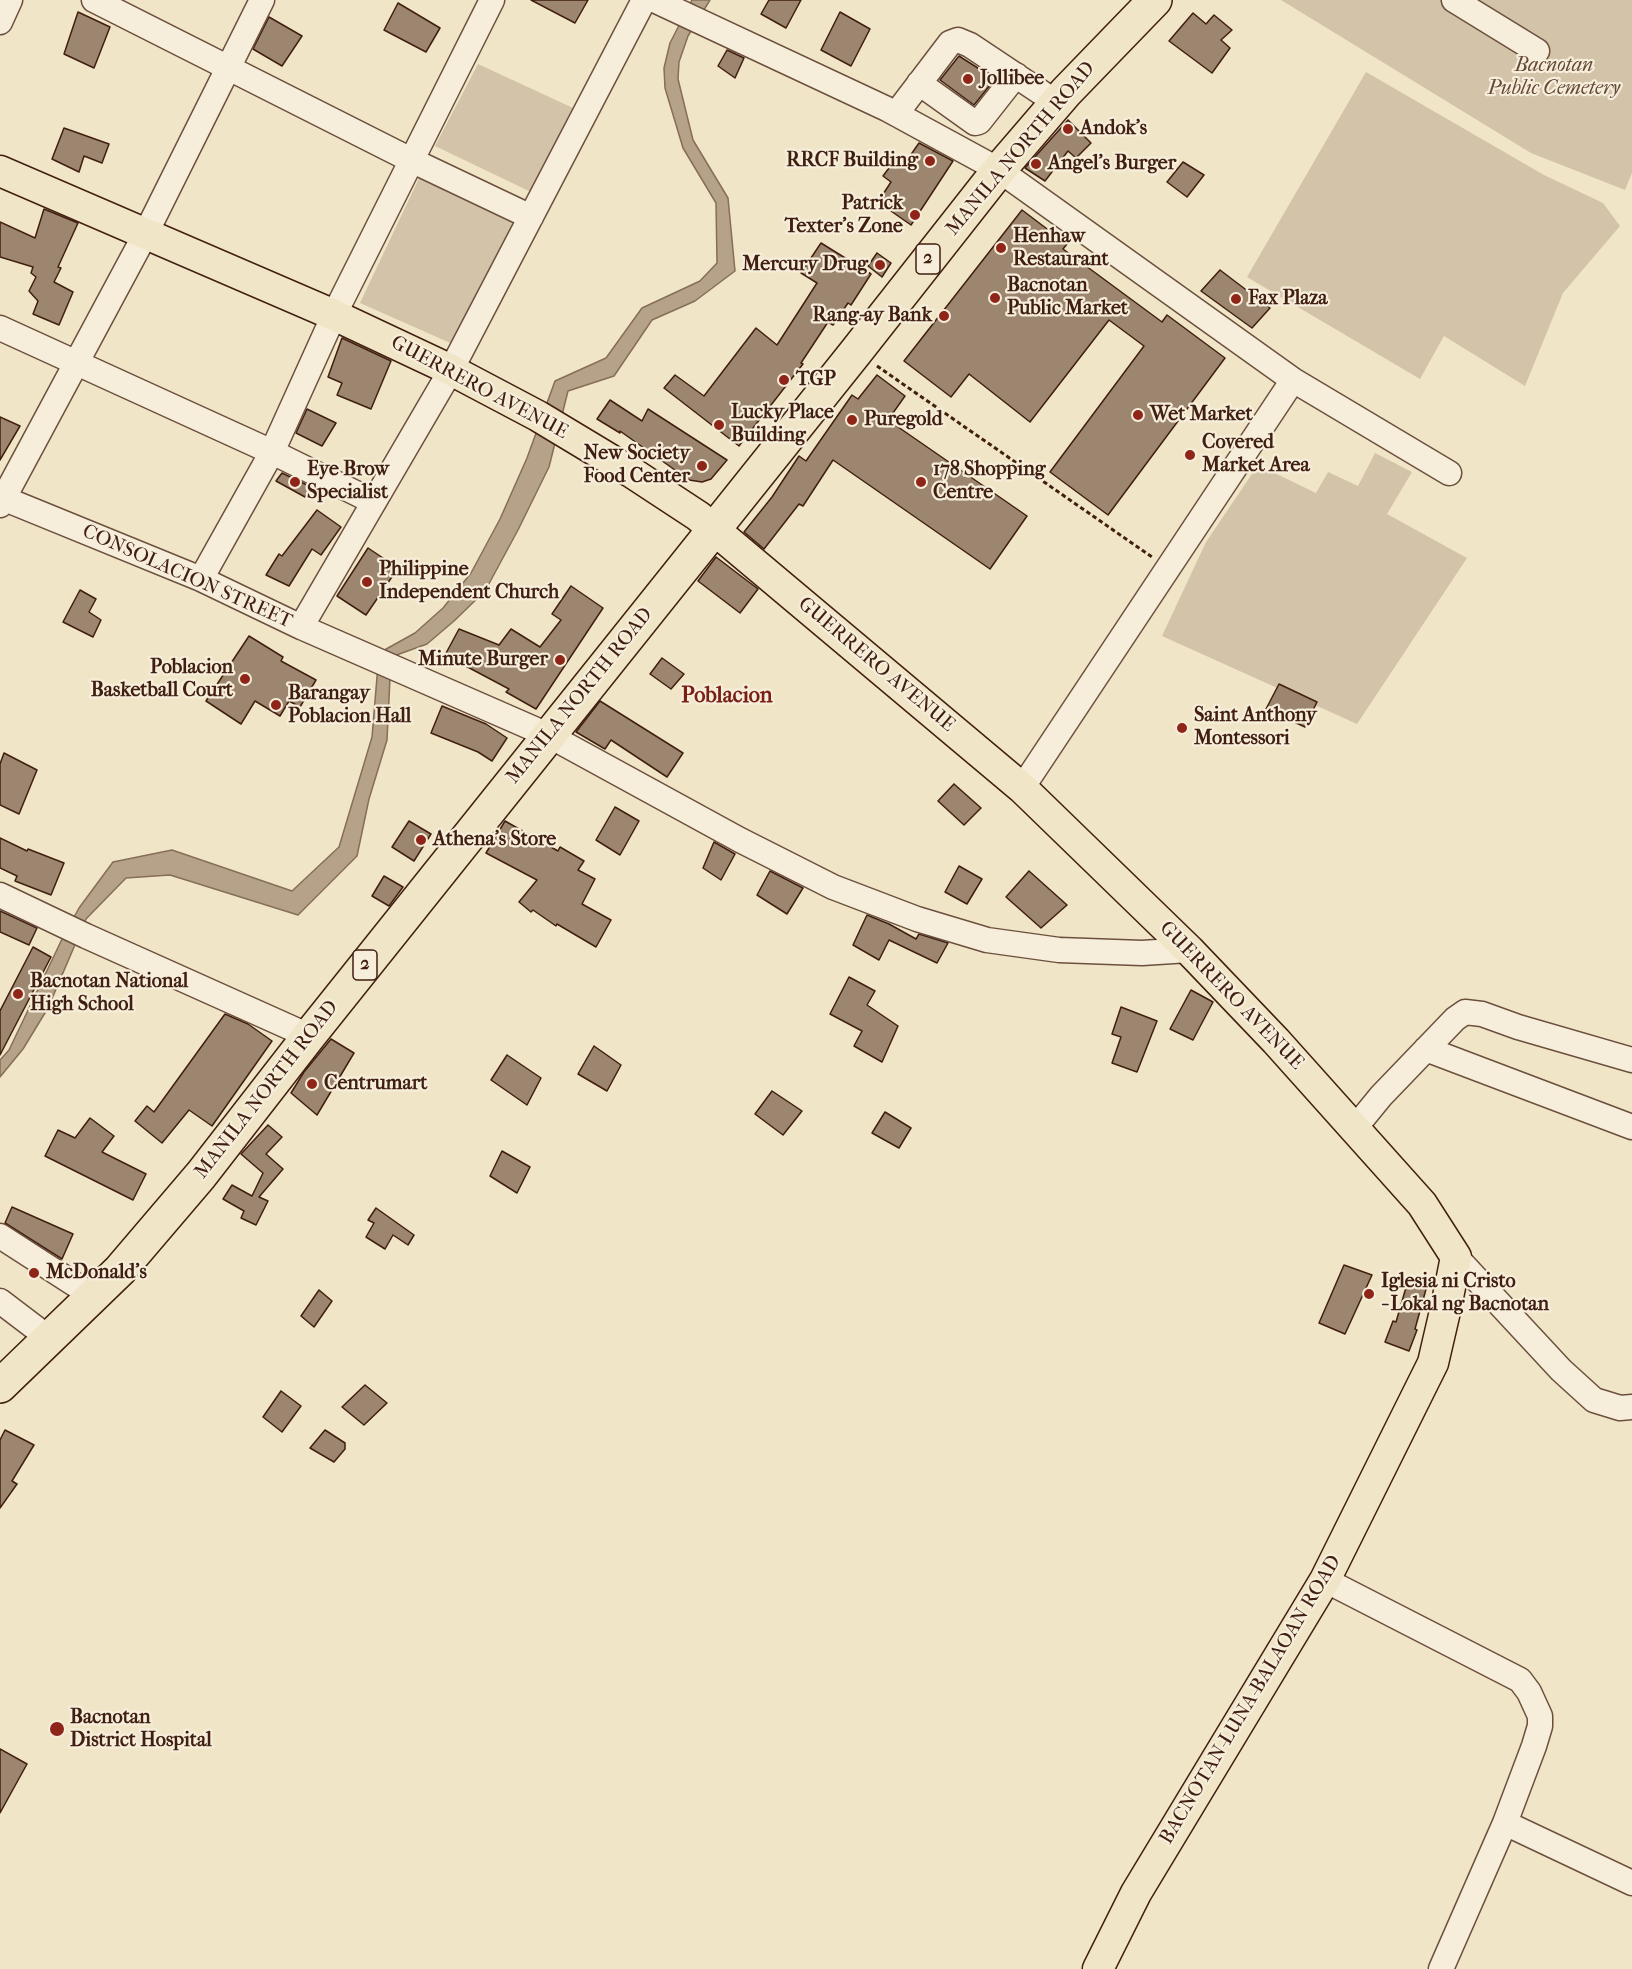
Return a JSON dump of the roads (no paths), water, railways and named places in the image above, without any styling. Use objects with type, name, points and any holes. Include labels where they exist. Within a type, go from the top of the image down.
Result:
[{"type":"highway","name":"MANILA NORTH ROAD","points":[[0,1386],[120,1270],[201,1175],[548,735],[714,530],[999,170],[1057,103],[1155,0]]},
{"type":"main road","name":"GUERRERO AVENUE","points":[[0,171],[334,315],[451,370],[550,423],[698,516],[1022,788],[1189,950],[1276,1041],[1422,1204],[1456,1257]]},
{"type":"main road","name":"BACNOTAN-LUNA-BALAOAN ROAD","points":[[1098,1969],[1136,1893],[1325,1580],[1433,1363],[1456,1257]]},
{"type":"street","points":[[0,22],[10,0]]},
{"type":"street","points":[[94,0],[411,160],[531,217]]},
{"type":"street","points":[[1,500],[146,233],[262,0]]},
{"type":"street","points":[[201,579],[272,452],[334,315],[492,0]]},
{"type":"street","points":[[301,627],[451,370],[644,0]]},
{"type":"street","points":[[654,0],[896,114],[999,170],[1293,380],[1449,473]]},
{"type":"street","points":[[1454,0],[1536,51]]},
{"type":"street","points":[[896,114],[950,43],[957,40],[970,45],[1057,103]]},
{"type":"street","points":[[919,83],[975,123],[979,122],[1016,75]]},
{"type":"street","points":[[0,328],[272,452],[374,502]]},
{"type":"street","points":[[1022,788],[1293,380]]},
{"type":"street","name":"CONSOLACION STREET","points":[[1,500],[201,579],[372,659],[548,735],[740,840],[833,887],[917,919],[987,940],[1059,950],[1142,953],[1189,950]]},
{"type":"street","points":[[0,895],[309,1036]]},
{"type":"street","points":[[1354,1129],[1381,1096],[1455,1019],[1465,1012],[1482,1014],[1518,1027],[1632,1060]]},
{"type":"street","points":[[1426,1049],[1632,1127]]},
{"type":"street","points":[[0,1236],[93,1296]]},
{"type":"street","points":[[1456,1257],[1560,1370],[1594,1400],[1620,1408],[1632,1407]]},
{"type":"street","points":[[0,1301],[50,1339]]},
{"type":"street","points":[[1325,1580],[1521,1680],[1540,1716],[1540,1726],[1534,1746],[1505,1822],[1441,1969]]},
{"type":"street","points":[[1505,1822],[1632,1882]]},
{"type":"place","name":"Jollibee","points":[[968,79]]},
{"type":"place","name":"Andok's","points":[[1068,129]]},
{"type":"place","name":"RRCF Building","points":[[930,161]]},
{"type":"place","name":"Angel's Burger","points":[[1036,164]]},
{"type":"place","name":"Patrick Texter's Zone","points":[[915,215]]},
{"type":"place","name":"Henhaw Restaurant","points":[[1001,248]]},
{"type":"place","name":"Mercury Drug","points":[[880,265]]},
{"type":"place","name":"Bacnotan Public Market","points":[[995,298]]},
{"type":"place","name":"Fax Plaza","points":[[1236,299]]},
{"type":"place","name":"Rang-ay Bank","points":[[944,316]]},
{"type":"place","name":"TGP","points":[[784,380]]},
{"type":"place","name":"Wet Market","points":[[1138,415]]},
{"type":"place","name":"Puregold","points":[[852,420]]},
{"type":"place","name":"Lucky Place Building","points":[[719,425]]},
{"type":"place","name":"Covered Market Area","points":[[1190,455]]},
{"type":"place","name":"New Society Food Center","points":[[702,466]]},
{"type":"place","name":"Eye Brow Specialist","points":[[295,482]]},
{"type":"place","name":"178 Shopping Centre","points":[[921,482]]},
{"type":"place","name":"Philippine Independent Church","points":[[367,582]]},
{"type":"place","name":"Minute Burger","points":[[560,660]]},
{"type":"place","name":"Poblacion Basketball Court","points":[[245,679]]},
{"type":"place","name":"Barangay Poblacion Hall","points":[[276,705]]},
{"type":"place","name":"Saint Anthony Montessori","points":[[1182,728]]},
{"type":"place","name":"Athena's Store","points":[[421,840]]},
{"type":"place","name":"Bacnotan National High School","points":[[18,994]]},
{"type":"place","name":"Centrumart","points":[[312,1084]]},
{"type":"place","name":"McDonald's","points":[[34,1273]]},
{"type":"place","name":"Iglesia ni Cristo - Lokal ng Bacnotan","points":[[1369,1294]]},
{"type":"place","name":"Bacnotan District Hospital","points":[[57,1729]]},
{"type":"district","name":"Poblacion","points":[[727,697]]},
{"type":"park label","name":"Bacnotan Public Cemetery","points":[[1554,78]]}]
